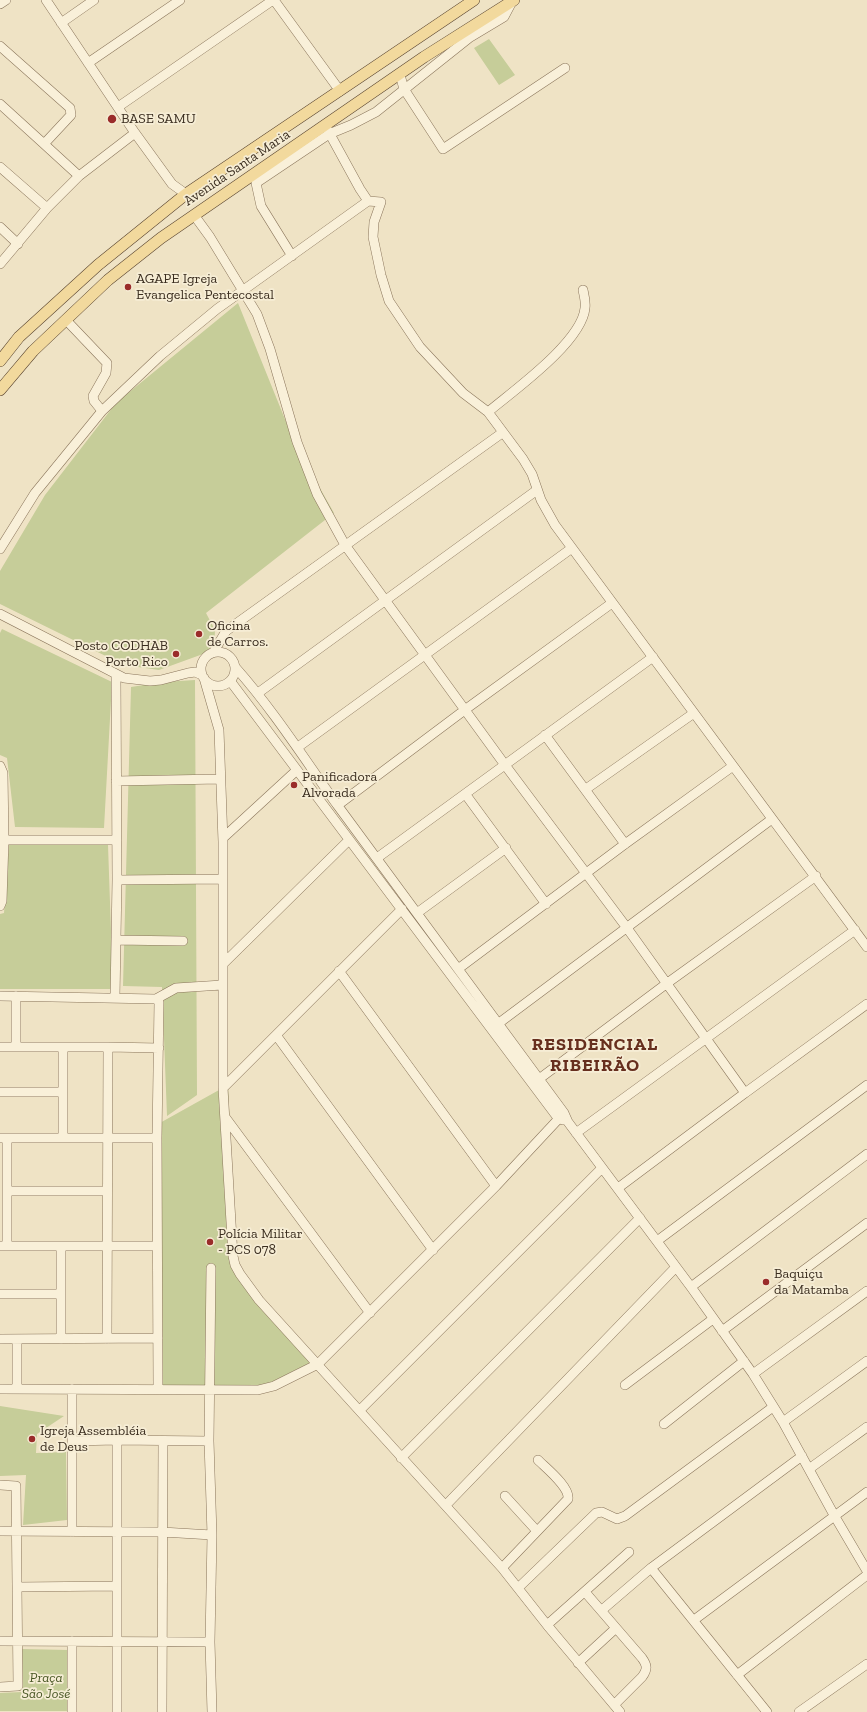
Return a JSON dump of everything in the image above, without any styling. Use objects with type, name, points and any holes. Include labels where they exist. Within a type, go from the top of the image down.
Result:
[{"type":"main road","name":"Avenida Santa Maria","points":[[0,361],[19,337],[98,265],[186,194],[474,0]]},
{"type":"main road","name":"Avenida Santa Maria","points":[[0,390],[33,351],[108,280],[194,216],[328,130],[400,75],[434,55],[513,0]]},
{"type":"main road","points":[[431,30],[434,55]]},
{"type":"main road","points":[[415,41],[423,49],[434,55]]},
{"type":"main road","points":[[98,265],[108,280]]},
{"type":"street","points":[[0,4],[6,0]]},
{"type":"street","points":[[46,0],[135,133],[172,184],[186,194]]},
{"type":"street","points":[[61,22],[94,0]]},
{"type":"street","points":[[88,62],[180,0]]},
{"type":"street","points":[[118,107],[274,0],[340,91]]},
{"type":"street","points":[[0,46],[71,111],[69,118],[44,144]]},
{"type":"street","points":[[292,256],[261,206],[256,182],[328,130],[371,115],[404,89],[434,55]]},
{"type":"street","points":[[400,75],[404,89],[443,149],[565,68]]},
{"type":"street","points":[[0,104],[79,176]]},
{"type":"street","points":[[328,130],[368,201]]},
{"type":"street","points":[[0,264],[47,208],[79,176],[135,133]]},
{"type":"street","points":[[0,167],[47,208]]},
{"type":"street","points":[[172,184],[175,203]]},
{"type":"street","points":[[0,549],[35,493],[102,411],[160,356],[243,290],[368,201],[381,202],[374,222],[374,237],[381,275],[389,301],[420,347],[463,393],[488,412],[502,433],[523,459],[532,474],[537,490],[548,514],[733,766],[816,876],[867,948]]},
{"type":"street","points":[[194,216],[243,290],[263,328],[297,442],[317,494],[345,545],[387,600],[505,765],[627,928],[745,1094]]},
{"type":"street","points":[[0,227],[18,244]]},
{"type":"street","points":[[488,412],[545,365],[571,337],[585,309],[583,290]]},
{"type":"street","points":[[66,320],[106,363],[106,373],[93,396],[94,401],[102,411]]},
{"type":"street","points":[[171,677],[203,662],[213,653],[226,631],[502,433]]},
{"type":"street","points":[[258,693],[537,490]]},
{"type":"street","points":[[298,747],[572,548]]},
{"type":"street","points":[[338,805],[612,602]]},
{"type":"street","points":[[1,617],[116,676],[134,680],[161,680],[195,672],[217,687]]},
{"type":"street","points":[[226,631],[226,645],[236,668],[258,693],[338,805],[499,1023],[539,1079],[561,1116]]},
{"type":"street","points":[[213,653],[226,654],[231,657]]},
{"type":"street","points":[[377,858],[466,795],[545,735],[653,657]]},
{"type":"street","points":[[203,662],[201,668],[203,677],[219,730],[223,838],[222,985],[224,1088],[235,1265],[259,1300],[502,1568],[617,1709],[642,1677],[647,1668],[642,1658],[585,1592]]},
{"type":"street","points":[[231,682],[236,668]]},
{"type":"street","points":[[115,998],[117,880],[116,676]]},
{"type":"street","points":[[212,705],[214,693],[217,687],[231,682]]},
{"type":"street","points":[[231,682],[349,840],[561,1116],[576,1132],[691,1287],[753,1374],[783,1422],[834,1515],[867,1571]]},
{"type":"street","points":[[586,789],[694,713]]},
{"type":"street","points":[[545,735],[625,844]]},
{"type":"street","points":[[0,766],[3,773],[4,840],[2,901],[0,906]]},
{"type":"street","points":[[458,969],[587,874],[625,844],[733,766]]},
{"type":"street","points":[[223,838],[297,770]]},
{"type":"street","points":[[116,781],[220,779]]},
{"type":"street","points":[[466,795],[546,904]]},
{"type":"street","points":[[499,1023],[772,818]]},
{"type":"street","points":[[4,840],[117,840]]},
{"type":"street","points":[[223,964],[349,840]]},
{"type":"street","points":[[418,913],[506,848]]},
{"type":"street","points":[[539,1079],[666,984],[816,876]]},
{"type":"street","points":[[117,880],[223,879]]},
{"type":"street","points":[[224,1088],[402,909]]},
{"type":"street","points":[[576,1132],[855,930]]},
{"type":"street","points":[[116,940],[183,941]]},
{"type":"street","points":[[339,971],[496,1186]]},
{"type":"street","points":[[0,996],[156,999],[176,988],[222,985]]},
{"type":"street","points":[[16,996],[16,1047]]},
{"type":"street","points":[[156,999],[159,1002],[157,1138],[158,1389]]},
{"type":"street","points":[[618,1188],[867,1004]]},
{"type":"street","points":[[276,1035],[433,1250]]},
{"type":"street","points":[[0,1047],[159,1048]]},
{"type":"street","points":[[62,1047],[63,1138]]},
{"type":"street","points":[[107,1338],[108,1047]]},
{"type":"street","points":[[657,1241],[867,1085]]},
{"type":"street","points":[[0,1092],[63,1092]]},
{"type":"street","points":[[0,1389],[258,1390],[269,1388],[294,1377],[318,1364],[496,1186],[561,1116]]},
{"type":"street","points":[[225,1117],[370,1313]]},
{"type":"street","points":[[157,1138],[3,1138],[7,1191],[3,1246],[157,1246]]},
{"type":"street","points":[[691,1287],[867,1154]]},
{"type":"street","points":[[360,1410],[602,1168]]},
{"type":"street","points":[[7,1191],[107,1191]]},
{"type":"street","points":[[401,1458],[640,1218]]},
{"type":"street","points":[[722,1331],[867,1223]]},
{"type":"street","points":[[61,1246],[62,1339]]},
{"type":"street","points":[[211,1268],[209,1441],[212,1535],[210,1642],[212,1712]]},
{"type":"street","points":[[446,1505],[676,1268]]},
{"type":"street","points":[[753,1374],[867,1291]]},
{"type":"street","points":[[0,1294],[61,1294]]},
{"type":"street","points":[[625,1385],[713,1319]]},
{"type":"street","points":[[0,1339],[158,1338]]},
{"type":"street","points":[[17,1339],[17,1389]]},
{"type":"street","points":[[783,1422],[867,1361]]},
{"type":"street","points":[[664,1424],[744,1362]]},
{"type":"street","points":[[72,1389],[72,1532]]},
{"type":"street","points":[[518,1588],[596,1513],[602,1512],[616,1519],[625,1516],[773,1407]]},
{"type":"street","points":[[809,1469],[867,1427]]},
{"type":"street","points":[[117,1440],[117,1712]]},
{"type":"street","points":[[162,1712],[163,1440]]},
{"type":"street","points":[[72,1441],[209,1441]]},
{"type":"street","points":[[602,1610],[651,1568],[802,1456]]},
{"type":"street","points":[[502,1568],[568,1496],[563,1486],[538,1460]]},
{"type":"street","points":[[0,1485],[16,1486],[18,1686],[0,1687]]},
{"type":"street","points":[[694,1620],[867,1492]]},
{"type":"street","points":[[505,1496],[536,1530]]},
{"type":"street","points":[[0,1531],[162,1532],[212,1535]]},
{"type":"street","points":[[547,1625],[629,1552]]},
{"type":"street","points":[[651,1568],[767,1712]]},
{"type":"street","points":[[737,1675],[867,1575]]},
{"type":"street","points":[[17,1587],[117,1586]]},
{"type":"street","points":[[578,1663],[616,1628]]},
{"type":"street","points":[[0,1641],[210,1642]]},
{"type":"street","points":[[72,1641],[72,1712]]},
{"type":"street","points":[[799,1712],[867,1664]]},
{"type":"green space","points":[[489,39],[515,75],[499,85],[474,48]]},
{"type":"green space","points":[[238,303],[295,444],[334,513],[206,613],[215,630],[214,650],[159,670],[124,665],[0,604],[0,571],[45,495],[116,403]]},
{"type":"green space","points":[[2,629],[112,682],[104,828],[15,827],[7,758],[0,755],[0,633]]},
{"type":"green space","points":[[195,680],[197,1095],[167,1116],[162,987],[123,986],[131,687],[163,682]]},
{"type":"green space","points":[[9,844],[108,845],[113,989],[0,989],[0,914],[4,913]]},
{"type":"green space","points":[[228,1085],[236,1265],[318,1364],[256,1389],[158,1389],[158,1124]]},
{"type":"green space","points":[[0,1406],[64,1416],[37,1434],[36,1453],[66,1452],[67,1520],[23,1525],[26,1475],[0,1476]]},
{"type":"green space","name":"Praça São José","points":[[21,1649],[69,1650],[70,1711],[0,1711],[0,1693],[22,1692]]},
{"type":"place","name":"BASE SAMU","points":[[112,119]]},
{"type":"place","name":"AGAPE Igreja Evangelica Pentecostal","points":[[128,287]]},
{"type":"place","name":"Oficina de Carros.","points":[[199,634]]},
{"type":"place","name":"Posto CODHAB Porto Rico","points":[[176,654]]},
{"type":"place","name":"Panificadora Alvorada","points":[[294,785]]},
{"type":"place","name":"Polícia Militar - PCS 078","points":[[210,1242]]},
{"type":"place","name":"Baquiçu da Matamba","points":[[766,1282]]},
{"type":"place","name":"Igreja Assembléia de Deus","points":[[32,1439]]},
{"type":"district","name":"RESIDENCIAL RIBEIRÃO","points":[[595,1055]]}]
